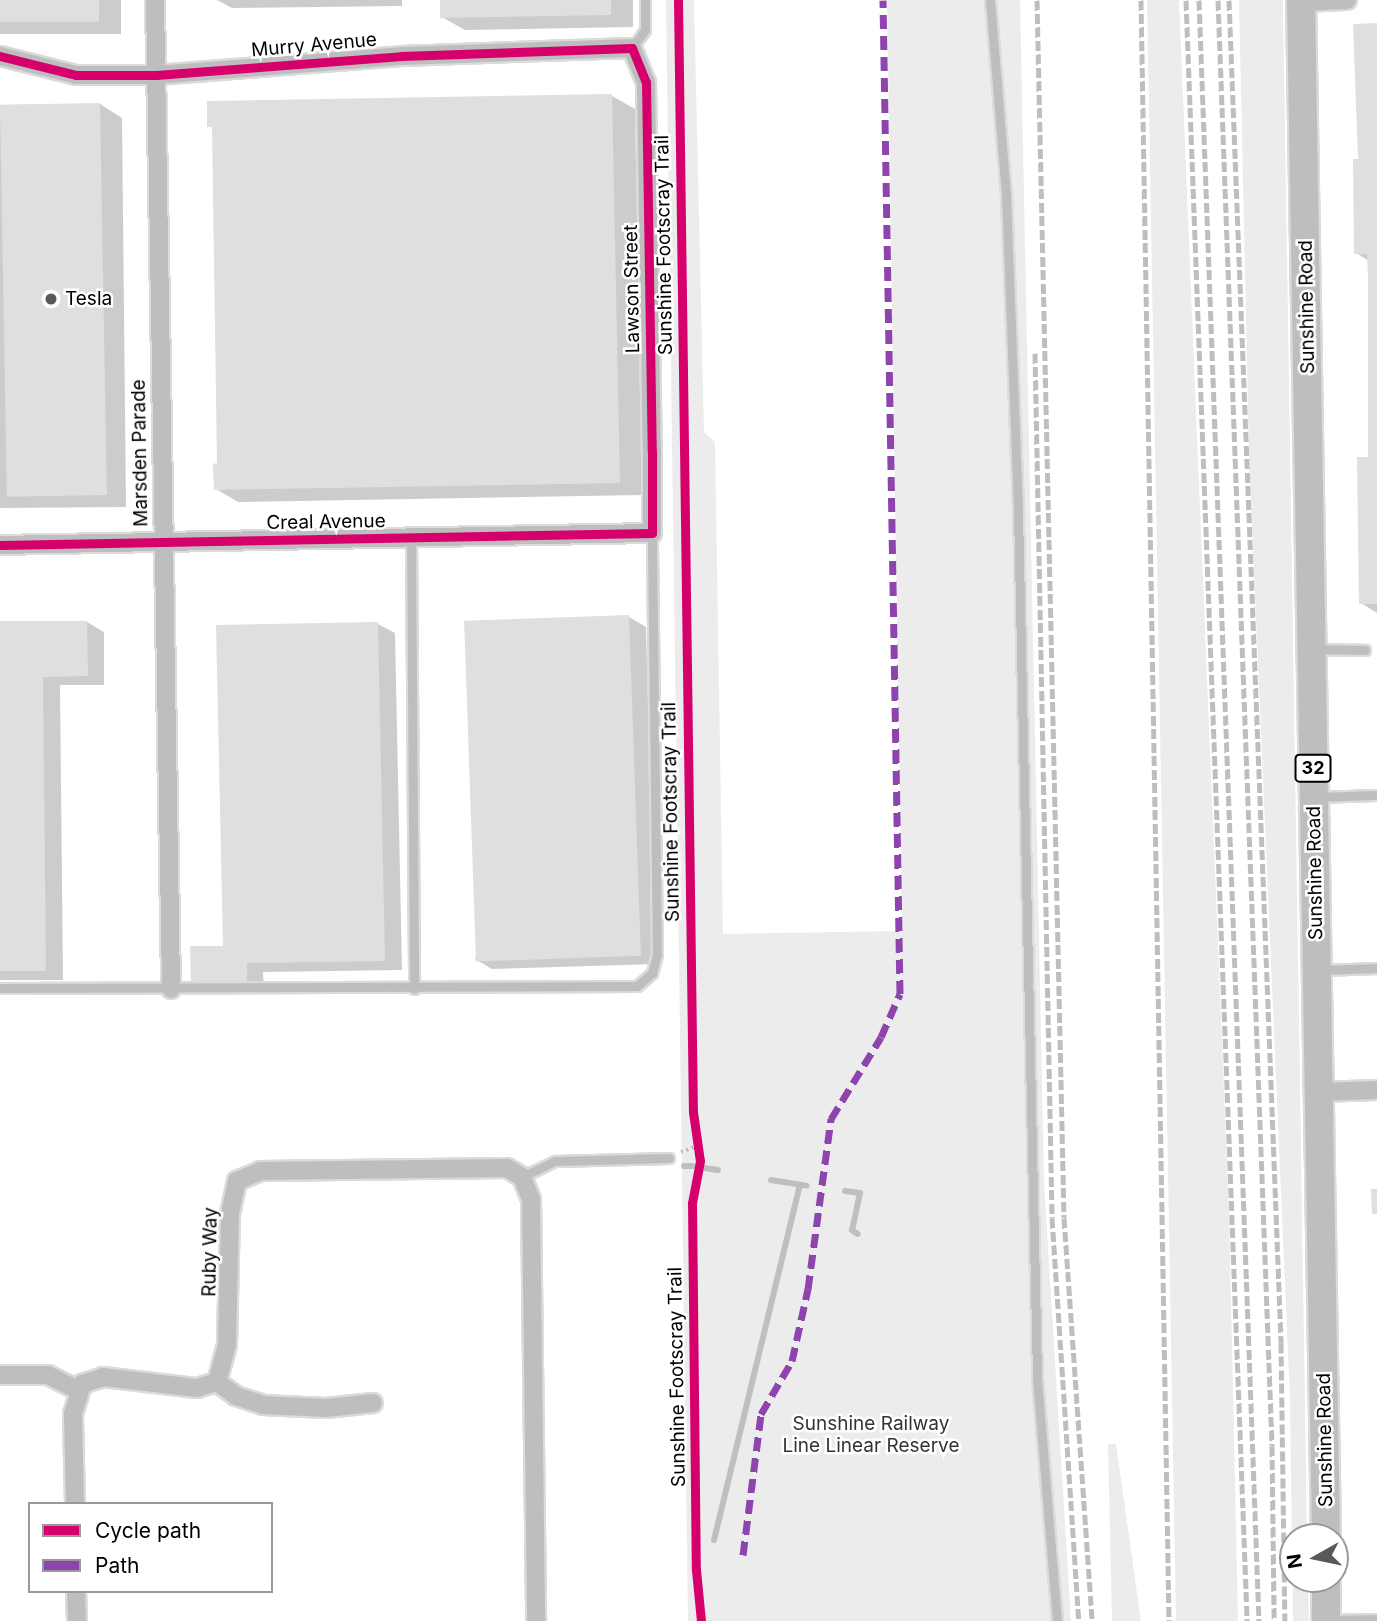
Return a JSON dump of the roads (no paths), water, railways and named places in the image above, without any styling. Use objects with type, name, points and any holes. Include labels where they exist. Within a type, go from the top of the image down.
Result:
[{"type":"main road","name":"Sunshine Road","points":[[1301,1],[1326,1523]]},
{"type":"main road","points":[[1326,1593],[1326,1621]]},
{"type":"street","name":"Marsden Parade","points":[[155,0],[171,989]]},
{"type":"street","points":[[1301,1],[1347,0]]},
{"type":"street","name":"Murry Avenue","points":[[0,56],[76,75],[156,75],[401,56],[604,52],[632,48]]},
{"type":"street","name":"Lawson Street","points":[[632,48],[646,82],[652,533]]},
{"type":"street","name":"Creal Avenue","points":[[0,545],[652,533]]},
{"type":"street","points":[[1320,1092],[1377,1090]]},
{"type":"street","name":"Ruby Way","points":[[217,1382],[227,1345],[233,1190],[248,1174],[498,1167],[522,1177]]},
{"type":"street","points":[[522,1177],[530,1191],[531,1210],[536,1621]]},
{"type":"street","points":[[0,1375],[48,1375],[77,1391]]},
{"type":"street","points":[[75,1502],[73,1414],[77,1391],[89,1380],[103,1377],[197,1388],[217,1382],[236,1396],[263,1405],[326,1408],[373,1403]]},
{"type":"street","points":[[76,1593],[77,1621]]},
{"type":"lane","points":[[632,48],[645,30],[645,0]]},
{"type":"lane","points":[[990,0],[1006,196],[1018,512],[1037,1378],[1057,1621]]},
{"type":"lane","points":[[0,988],[618,989],[637,986],[652,973],[657,954],[652,533]]},
{"type":"lane","points":[[411,538],[414,989]]},
{"type":"lane","points":[[1312,649],[1365,650]]},
{"type":"lane","points":[[1314,797],[1377,795]]},
{"type":"lane","points":[[1317,970],[1373,969]]},
{"type":"lane","points":[[522,1177],[555,1161],[669,1158]]},
{"type":"lane","points":[[1326,1621],[1377,1619]]},
{"type":"waterway","points":[[684,1166],[693,1166]]},
{"type":"waterway","points":[[705,1168],[718,1170]]},
{"type":"waterway","points":[[771,1180],[807,1186]]},
{"type":"waterway","points":[[714,1540],[800,1185]]},
{"type":"waterway","points":[[845,1191],[860,1193],[852,1230],[858,1234]]},
{"type":"railway","points":[[1037,0],[1064,1218],[1092,1621]]},
{"type":"railway","points":[[1141,0],[1169,1621]]},
{"type":"railway","points":[[1186,0],[1247,1621]]},
{"type":"railway","points":[[1199,0],[1259,1621]]},
{"type":"railway","points":[[1218,0],[1272,1446],[1274,1621]]},
{"type":"railway","points":[[1229,0],[1281,1343],[1285,1621]]},
{"type":"railway","points":[[1035,353],[1052,1218],[1079,1621]]},
{"type":"place","name":"Tesla","points":[[51,299]]},
{"type":"park label","name":"Sunshine Railway Line Linear Reserve","points":[[871,1435]]}]
